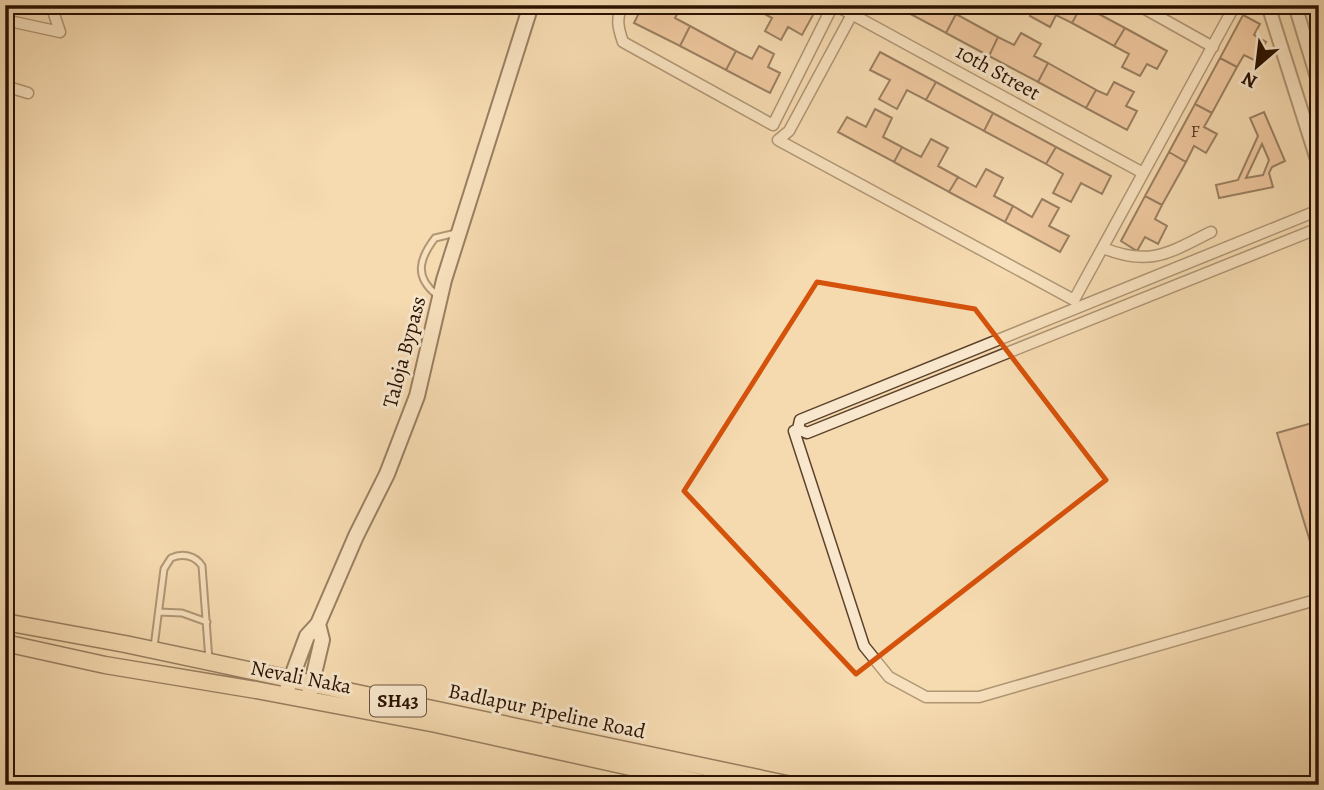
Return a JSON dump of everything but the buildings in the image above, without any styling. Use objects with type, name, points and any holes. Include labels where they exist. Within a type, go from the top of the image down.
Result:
[{"type":"main road","name":"Taloja Bypass","points":[[287,687],[307,636],[318,624],[356,536],[387,474],[417,396],[440,297],[531,5]]},
{"type":"main road","points":[[10,644],[11,624]]},
{"type":"main road","name":"SH43","points":[[11,624],[209,662],[287,687]]},
{"type":"main road","points":[[310,692],[322,640],[318,624]]},
{"type":"main road","name":"Nevali Naka","points":[[10,644],[105,665],[287,687],[436,724],[686,776],[712,785]]},
{"type":"main road","name":"SH43","points":[[686,776],[790,785]]},
{"type":"street","points":[[5,20],[60,32],[51,5]]},
{"type":"street","points":[[622,5],[618,13],[617,28],[623,42],[773,125],[778,140],[1074,300],[1235,5]]},
{"type":"street","points":[[773,125],[834,5]]},
{"type":"street","name":"10th Street","points":[[834,5],[855,10],[1143,173]]},
{"type":"street","points":[[1138,5],[1213,47]]},
{"type":"street","points":[[1268,5],[1319,166]]},
{"type":"street","points":[[1295,5],[1319,84]]},
{"type":"street","points":[[778,140],[789,131],[855,10]]},
{"type":"street","points":[[5,86],[28,93]]},
{"type":"street","points":[[1319,210],[800,420],[798,429],[794,431],[864,646],[889,677],[926,697],[979,696],[1319,599]]},
{"type":"street","points":[[798,429],[807,433],[1319,228]]},
{"type":"street","points":[[1103,247],[1126,257],[1165,255],[1211,232]]},
{"type":"lane","points":[[440,297],[428,287],[421,274],[422,259],[435,238],[459,233]]},
{"type":"lane","points":[[154,650],[164,569],[176,556],[187,556],[198,560],[202,566],[209,662]]},
{"type":"lane","points":[[159,612],[182,613],[207,622]]},
{"type":"highlighted area","points":[[817,282],[975,309],[1106,480],[856,674],[684,491]]}]
